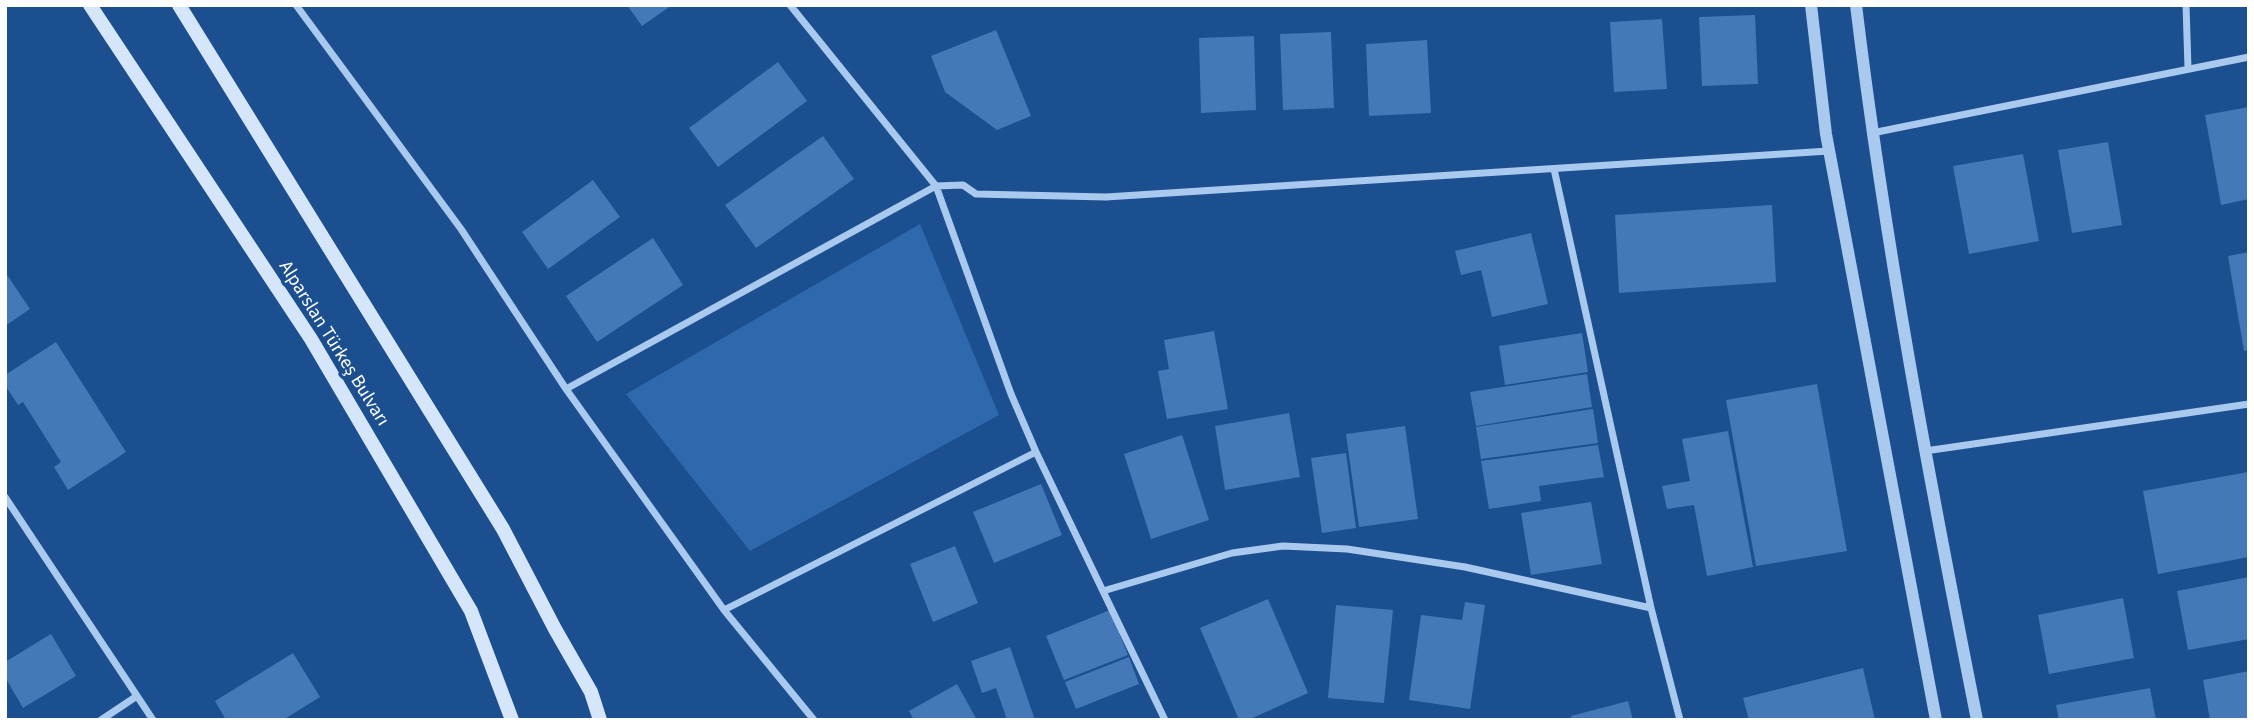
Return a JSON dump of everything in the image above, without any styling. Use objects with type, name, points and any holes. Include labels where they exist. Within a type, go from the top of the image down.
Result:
[{"type":"main road","name":"Alparslan Türkeş Bulvarı","points":[[90,5],[311,339],[471,611],[512,720]]},
{"type":"main road","points":[[179,5],[503,529],[591,692],[600,720]]},
{"type":"street","points":[[296,5],[461,229],[566,389],[724,610],[814,720]]},
{"type":"street","points":[[790,5],[936,186],[1011,394],[1036,452],[1165,720]]},
{"type":"street","points":[[1811,5],[1829,151],[1936,720]]},
{"type":"street","points":[[1856,5],[1871,133],[1924,451],[1977,720]]},
{"type":"street","points":[[2186,5],[2188,68]]},
{"type":"street","points":[[1871,133],[2249,57]]},
{"type":"street","points":[[566,389],[936,186],[963,186],[976,194],[1106,197],[1829,151]]},
{"type":"street","points":[[1554,169],[1651,608],[1680,720]]},
{"type":"street","points":[[1924,451],[2249,404]]},
{"type":"street","points":[[724,610],[1036,452]]},
{"type":"street","points":[[5,497],[153,720]]},
{"type":"street","points":[[1103,591],[1232,553],[1283,546],[1347,549],[1465,567],[1651,608]]},
{"type":"street","points":[[101,720],[137,696]]},
{"type":"shaded area","points":[[920,224],[999,415],[750,551],[626,394]]},
{"type":"building","points":[[627,5],[672,5],[642,26]]},
{"type":"building","points":[[1755,15],[1758,84],[1702,86],[1699,17]]},
{"type":"building","points":[[1662,19],[1667,89],[1614,92],[1610,22]]},
{"type":"building","points":[[996,30],[1031,116],[997,130],[945,92],[931,56]]},
{"type":"building","points":[[1331,32],[1334,108],[1283,110],[1280,34]]},
{"type":"building","points":[[1254,36],[1256,110],[1201,113],[1199,38]]},
{"type":"building","points":[[1427,40],[1431,113],[1369,116],[1366,44]]},
{"type":"building","points":[[778,62],[807,101],[718,167],[689,128]]},
{"type":"building","points":[[2249,107],[2249,199],[2221,205],[2205,115]]},
{"type":"building","points":[[823,136],[854,179],[756,248],[725,205]]},
{"type":"building","points":[[2108,142],[2122,225],[2072,233],[2058,150]]},
{"type":"building","points":[[2023,154],[2039,241],[1969,254],[1953,166]]},
{"type":"building","points":[[593,180],[620,217],[548,269],[522,232]]},
{"type":"building","points":[[1772,205],[1776,282],[1619,293],[1615,215]]},
{"type":"building","points":[[1531,233],[1548,304],[1492,317],[1481,270],[1461,275],[1455,251]]},
{"type":"building","points":[[653,238],[683,285],[597,342],[566,296]]},
{"type":"building","points":[[2249,252],[2249,350],[2244,351],[2228,256]]},
{"type":"building","points":[[5,272],[30,309],[5,326]]},
{"type":"building","points":[[1214,331],[1228,409],[1167,419],[1158,371],[1169,369],[1164,340]]},
{"type":"building","points":[[1582,333],[1588,372],[1505,385],[1499,346]]},
{"type":"building","points":[[56,342],[126,452],[68,490],[54,467],[61,462],[23,402],[18,405],[5,385],[5,375]]},
{"type":"building","points":[[1587,374],[1592,407],[1476,426],[1470,392]]},
{"type":"building","points":[[1817,384],[1847,551],[1756,566],[1726,400]]},
{"type":"building","points":[[1593,409],[1598,443],[1481,459],[1476,427]]},
{"type":"building","points":[[1289,413],[1300,477],[1225,490],[1215,426]]},
{"type":"building","points":[[1405,426],[1418,519],[1359,527],[1346,434]]},
{"type":"building","points":[[1728,431],[1753,567],[1707,576],[1694,505],[1667,509],[1662,486],[1690,481],[1682,439]]},
{"type":"building","points":[[1182,435],[1209,520],[1151,539],[1124,454]]},
{"type":"building","points":[[1598,445],[1604,477],[1539,486],[1541,501],[1489,509],[1481,461]]},
{"type":"building","points":[[1346,453],[1356,528],[1322,533],[1311,458]]},
{"type":"building","points":[[2248,472],[2249,557],[2158,574],[2143,491]]},
{"type":"building","points":[[1041,484],[1062,535],[994,563],[973,512]]},
{"type":"building","points":[[1591,502],[1602,564],[1531,575],[1521,513]]},
{"type":"building","points":[[955,546],[978,603],[933,622],[910,564]]},
{"type":"building","points":[[2249,577],[2249,639],[2188,650],[2177,591]]},
{"type":"building","points":[[2123,598],[2134,658],[2049,674],[2038,615]]},
{"type":"building","points":[[1268,599],[1308,693],[1248,720],[1239,720],[1200,628]]},
{"type":"building","points":[[1465,602],[1485,605],[1470,709],[1409,700],[1421,615],[1462,620]]},
{"type":"building","points":[[1336,605],[1393,610],[1384,703],[1328,698]]},
{"type":"building","points":[[1110,610],[1128,655],[1064,680],[1046,636]]},
{"type":"building","points":[[51,634],[76,676],[23,708],[5,677],[5,662]]},
{"type":"building","points":[[1010,647],[1035,720],[1007,720],[996,688],[982,693],[971,661]]},
{"type":"building","points":[[293,653],[320,697],[283,720],[226,720],[215,701]]},
{"type":"building","points":[[1129,657],[1139,684],[1076,709],[1065,682]]},
{"type":"building","points":[[1863,668],[1875,720],[1749,720],[1743,698]]},
{"type":"building","points":[[2249,671],[2249,720],[2210,720],[2203,680]]},
{"type":"building","points":[[957,684],[977,720],[914,720],[909,711]]},
{"type":"building","points":[[2150,688],[2156,720],[2059,720],[2056,705]]},
{"type":"building","points":[[1628,701],[1633,720],[1572,720],[1571,716]]}]
